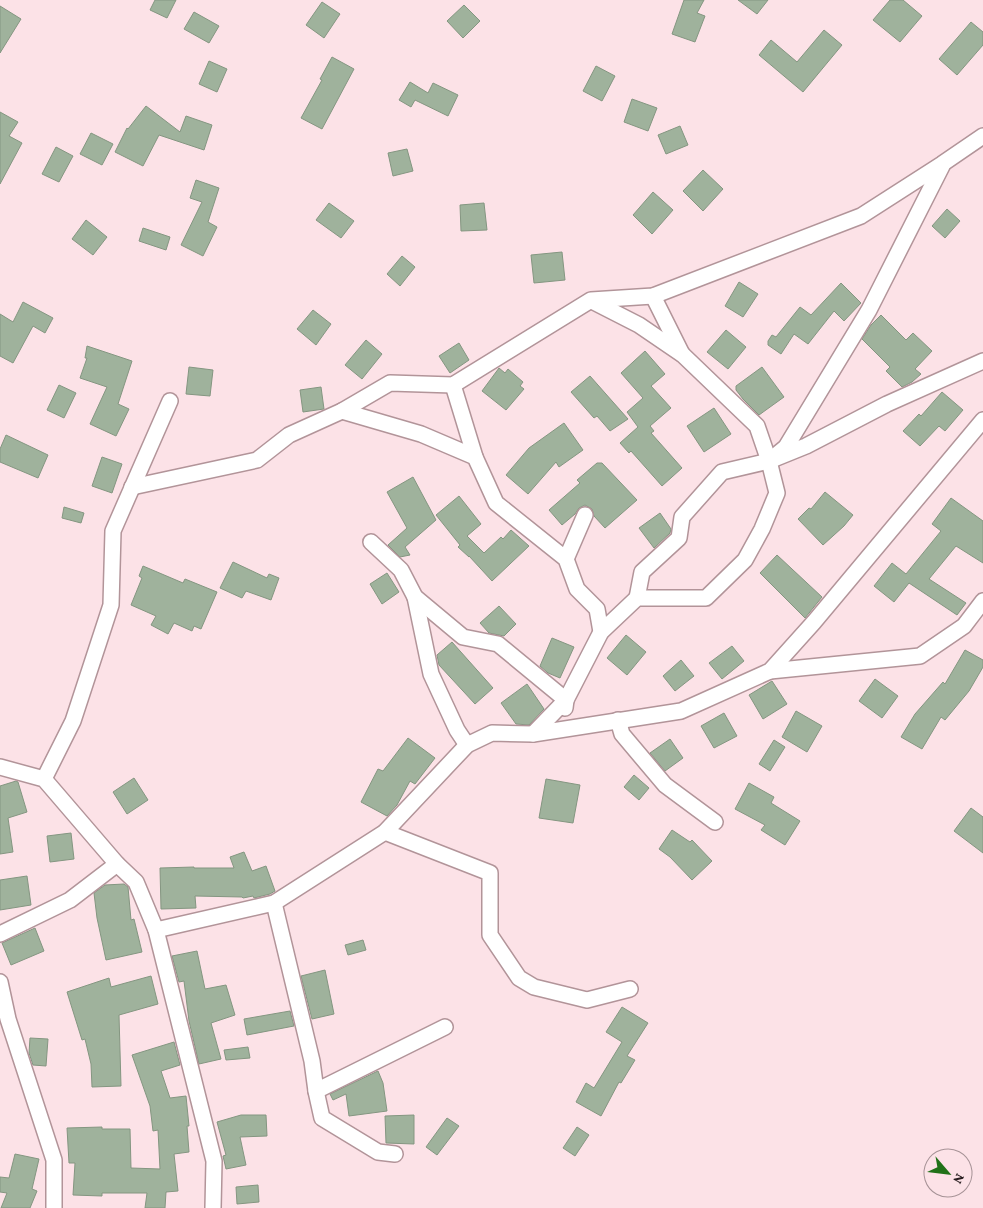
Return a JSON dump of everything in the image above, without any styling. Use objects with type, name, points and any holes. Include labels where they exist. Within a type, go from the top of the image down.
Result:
[{"type":"street","points":[[132,487],[257,460],[289,434],[342,411],[390,383],[453,385],[591,300],[653,296],[861,216],[983,136]]},
{"type":"street","points":[[769,461],[786,447],[869,310],[942,164]]},
{"type":"street","points":[[653,296],[683,355]]},
{"type":"street","points":[[591,300],[639,325],[683,355],[757,426],[777,493],[762,528],[745,560],[706,598],[637,598]]},
{"type":"street","points":[[560,730],[566,700],[601,632],[637,598],[642,572],[679,538],[682,517],[722,472],[769,461],[806,446],[887,404],[983,361]]},
{"type":"street","points":[[453,385],[475,457],[496,503],[566,560],[577,589],[597,609],[601,632]]},
{"type":"street","points":[[44,779],[73,721],[111,605],[113,531],[170,401]]},
{"type":"street","points":[[342,411],[421,434],[475,457]]},
{"type":"street","points":[[770,671],[814,622],[983,420]]},
{"type":"street","points":[[566,560],[585,515]]},
{"type":"street","points":[[372,542],[401,570],[415,597],[431,674],[457,730],[467,745]]},
{"type":"street","points":[[415,597],[463,637],[498,644],[566,700]]},
{"type":"street","points":[[156,930],[274,903],[385,832],[467,745],[492,733],[533,734],[681,710],[770,671],[920,656],[964,626],[983,601]]},
{"type":"street","points":[[533,734],[566,700]]},
{"type":"street","points":[[618,720],[622,734],[665,786],[715,822]]},
{"type":"street","points":[[0,767],[44,779],[117,864],[136,882],[156,930],[214,1161],[212,1208]]},
{"type":"street","points":[[385,832],[490,873],[490,935],[519,978],[534,987],[587,1000],[630,989]]},
{"type":"street","points":[[0,934],[70,900],[117,864]]},
{"type":"street","points":[[274,903],[312,1061],[322,1118],[378,1152],[395,1154]]},
{"type":"street","points":[[0,982],[8,1019],[54,1160],[54,1208]]},
{"type":"street","points":[[316,1091],[445,1027]]},
{"type":"building","points":[[155,0],[176,0],[167,18],[150,10]]},
{"type":"building","points":[[684,0],[704,0],[697,13],[705,16],[695,42],[672,34]]},
{"type":"building","points":[[738,0],[768,0],[757,14]]},
{"type":"building","points":[[890,0],[903,0],[922,16],[900,42],[873,20]]},
{"type":"building","points":[[322,2],[340,14],[324,38],[306,25]]},
{"type":"building","points":[[464,5],[480,21],[463,38],[447,21]]},
{"type":"building","points":[[0,6],[21,19],[0,53]]},
{"type":"building","points":[[194,12],[219,26],[209,43],[184,29]]},
{"type":"building","points":[[971,22],[983,32],[983,45],[957,75],[939,59]]},
{"type":"building","points":[[824,30],[842,45],[803,92],[759,55],[771,40],[797,62]]},
{"type":"building","points":[[332,57],[354,69],[322,129],[301,118],[322,80],[320,79]]},
{"type":"building","points":[[209,61],[227,69],[217,92],[199,84]]},
{"type":"building","points":[[596,66],[615,76],[602,101],[583,91]]},
{"type":"building","points":[[410,82],[428,93],[433,83],[458,95],[448,116],[415,100],[411,107],[399,100]]},
{"type":"building","points":[[632,99],[657,108],[648,131],[624,122]]},
{"type":"building","points":[[146,106],[180,132],[186,116],[212,125],[204,150],[159,135],[143,166],[115,152],[127,128]]},
{"type":"building","points":[[0,112],[18,122],[9,136],[22,143],[0,184]]},
{"type":"building","points":[[680,126],[688,145],[666,154],[658,135]]},
{"type":"building","points":[[91,133],[113,144],[102,165],[80,154]]},
{"type":"building","points":[[56,147],[73,156],[59,182],[42,174]]},
{"type":"building","points":[[407,149],[413,171],[393,176],[388,153]]},
{"type":"building","points":[[703,170],[723,189],[703,211],[683,191]]},
{"type":"building","points":[[196,180],[219,188],[208,222],[217,227],[203,256],[181,245],[202,202],[190,198]]},
{"type":"building","points":[[653,192],[673,210],[652,234],[633,215]]},
{"type":"building","points":[[329,203],[354,221],[341,238],[316,220]]},
{"type":"building","points":[[484,203],[487,230],[461,231],[460,205]]},
{"type":"building","points":[[947,209],[960,221],[945,238],[932,226]]},
{"type":"building","points":[[86,220],[107,237],[93,255],[72,239]]},
{"type":"building","points":[[143,228],[170,237],[166,250],[139,241]]},
{"type":"building","points":[[562,252],[565,280],[534,283],[531,255]]},
{"type":"building","points":[[402,256],[415,267],[400,286],[387,274]]},
{"type":"building","points":[[739,282],[758,294],[743,317],[725,306]]},
{"type":"building","points":[[841,283],[861,303],[844,321],[834,311],[808,344],[794,334],[781,354],[768,345],[772,335],[776,337],[800,307],[811,315]]},
{"type":"building","points":[[23,302],[53,318],[45,333],[33,326],[13,363],[0,356],[0,314],[13,322]]},
{"type":"building","points":[[313,310],[331,324],[316,345],[297,329]]},
{"type":"building","points":[[881,315],[906,340],[913,333],[932,351],[915,369],[921,374],[912,382],[902,387],[886,371],[890,367],[862,339],[871,325]]},
{"type":"building","points":[[726,330],[746,347],[728,369],[707,352]]},
{"type":"building","points":[[366,340],[382,354],[362,379],[345,365]]},
{"type":"building","points":[[459,343],[469,360],[450,373],[439,356]]},
{"type":"building","points":[[87,346],[132,361],[118,404],[129,409],[116,436],[90,424],[107,387],[80,378],[87,358],[85,358]]},
{"type":"building","points":[[645,351],[665,374],[651,386],[671,408],[650,426],[654,431],[651,433],[682,468],[662,486],[631,451],[629,453],[620,443],[638,427],[627,412],[643,398],[621,373]]},
{"type":"building","points":[[189,367],[213,370],[210,396],[186,394]]},
{"type":"building","points":[[762,367],[784,397],[759,415],[743,399],[736,390],[736,386]]},
{"type":"building","points":[[499,368],[505,373],[508,369],[523,382],[520,386],[524,389],[506,410],[482,391]]},
{"type":"building","points":[[590,376],[628,419],[610,431],[597,416],[594,418],[571,392]]},
{"type":"building","points":[[59,385],[76,393],[64,418],[47,410]]},
{"type":"building","points":[[321,387],[324,409],[303,412],[300,390]]},
{"type":"building","points":[[942,392],[963,410],[945,431],[939,426],[920,446],[903,431],[919,414],[921,416]]},
{"type":"building","points":[[714,408],[731,434],[704,452],[687,426]]},
{"type":"building","points":[[564,423],[583,450],[559,467],[556,462],[528,494],[506,475],[529,448]]},
{"type":"building","points":[[6,435],[48,455],[38,478],[0,462],[0,449]]},
{"type":"building","points":[[102,457],[122,464],[112,493],[92,486]]},
{"type":"building","points":[[597,463],[602,463],[637,500],[605,528],[594,516],[592,509],[585,505],[579,508],[562,525],[549,510],[580,483],[577,480]]},
{"type":"building","points":[[413,477],[436,520],[405,547],[410,555],[400,557],[388,545],[407,528],[387,492]]},
{"type":"building","points":[[825,492],[853,515],[823,545],[798,519],[809,508],[811,509]]},
{"type":"building","points":[[459,496],[481,524],[467,536],[484,553],[501,537],[503,539],[511,530],[529,546],[492,581],[458,547],[460,545],[436,515]]},
{"type":"building","points":[[951,498],[983,521],[983,563],[956,546],[929,579],[966,603],[957,615],[909,583],[894,602],[874,586],[892,563],[906,574],[941,531],[932,524]]},
{"type":"building","points":[[64,507],[84,513],[81,523],[62,518]]},
{"type":"building","points":[[660,513],[671,529],[670,533],[654,548],[639,528]]},
{"type":"building","points":[[777,555],[822,597],[805,618],[760,573]]},
{"type":"building","points":[[233,562],[267,578],[269,574],[279,578],[271,600],[246,591],[242,598],[220,588]]},
{"type":"building","points":[[143,566],[183,583],[185,579],[217,592],[201,629],[194,626],[192,631],[174,623],[168,634],[151,625],[156,616],[131,605],[142,578],[139,576]]},
{"type":"building","points":[[387,573],[399,592],[382,604],[370,584]]},
{"type":"building","points":[[499,606],[516,624],[504,636],[489,633],[480,623]]},
{"type":"building","points":[[626,635],[646,652],[627,675],[607,658]]},
{"type":"building","points":[[552,638],[574,647],[560,678],[548,673],[540,666]]},
{"type":"building","points":[[452,642],[493,688],[475,704],[439,665],[437,655]]},
{"type":"building","points":[[732,646],[744,661],[722,679],[709,663]]},
{"type":"building","points":[[965,650],[983,660],[983,667],[969,691],[945,720],[941,717],[922,749],[901,737],[915,714],[943,682],[945,684]]},
{"type":"building","points":[[681,660],[694,676],[675,691],[663,676]]},
{"type":"building","points":[[875,679],[898,696],[882,718],[859,701]]},
{"type":"building","points":[[772,681],[787,704],[763,719],[749,695]]},
{"type":"building","points":[[527,684],[544,709],[529,725],[516,724],[501,703]]},
{"type":"building","points":[[796,711],[822,726],[807,752],[782,737]]},
{"type":"building","points":[[724,713],[737,736],[714,748],[701,726]]},
{"type":"building","points":[[408,738],[435,758],[415,784],[410,781],[397,805],[387,816],[361,802],[378,769],[383,771]]},
{"type":"building","points":[[670,739],[683,758],[665,771],[650,753]]},
{"type":"building","points":[[774,740],[785,747],[770,771],[759,764]]},
{"type":"building","points":[[634,775],[649,788],[639,800],[624,787]]},
{"type":"building","points":[[134,778],[148,800],[127,814],[113,792]]},
{"type":"building","points":[[546,779],[580,785],[573,823],[539,818]]},
{"type":"building","points":[[18,782],[27,812],[8,818],[13,852],[0,854],[0,786]]},
{"type":"building","points":[[749,783],[774,797],[771,803],[800,821],[785,845],[761,830],[765,825],[735,809]]},
{"type":"building","points":[[971,808],[983,817],[983,853],[954,831]]},
{"type":"building","points":[[672,830],[690,842],[692,840],[712,861],[692,880],[670,857],[659,849]]},
{"type":"building","points":[[71,833],[74,859],[50,862],[47,836]]},
{"type":"building","points":[[244,852],[252,871],[266,866],[275,891],[254,898],[253,896],[243,898],[195,896],[196,908],[161,909],[160,868],[234,868],[230,857]]},
{"type":"building","points":[[27,876],[31,905],[0,910],[0,880]]},
{"type":"building","points":[[124,884],[128,887],[131,920],[134,919],[142,952],[106,960],[94,893],[105,885]]},
{"type":"building","points":[[35,928],[44,951],[11,965],[2,943]]},
{"type":"building","points":[[363,940],[366,950],[348,955],[345,945]]},
{"type":"building","points":[[197,951],[205,989],[226,985],[235,1015],[211,1023],[221,1059],[199,1064],[189,1021],[184,981],[179,982],[172,956]]},
{"type":"building","points":[[325,970],[334,1014],[312,1019],[301,976]]},
{"type":"building","points":[[151,976],[158,1004],[119,1015],[121,1086],[92,1087],[91,1064],[85,1039],[82,1040],[67,992],[109,978],[111,987]]},
{"type":"building","points":[[622,1007],[648,1023],[627,1056],[635,1060],[621,1083],[619,1082],[601,1116],[576,1102],[586,1083],[594,1088],[622,1042],[606,1032]]},
{"type":"building","points":[[290,1011],[294,1026],[247,1035],[244,1019]]},
{"type":"building","points":[[30,1038],[48,1039],[46,1066],[33,1065],[29,1053]]},
{"type":"building","points":[[174,1042],[180,1065],[161,1071],[170,1098],[186,1096],[189,1152],[174,1154],[178,1191],[166,1192],[165,1208],[145,1208],[147,1193],[102,1193],[102,1196],[73,1195],[75,1163],[69,1163],[67,1128],[102,1127],[102,1129],[130,1129],[131,1168],[160,1169],[158,1130],[153,1131],[150,1106],[132,1055]]},
{"type":"building","points":[[248,1047],[250,1058],[226,1060],[224,1050]]},
{"type":"building","points":[[378,1071],[383,1083],[387,1111],[349,1116],[346,1094],[333,1100],[330,1094]]},
{"type":"building","points":[[241,1115],[266,1115],[267,1136],[240,1137],[246,1165],[226,1169],[223,1156],[226,1155],[217,1122]]},
{"type":"building","points":[[414,1115],[414,1144],[386,1143],[385,1116]]},
{"type":"building","points":[[447,1118],[459,1126],[437,1155],[426,1147]]},
{"type":"building","points":[[577,1127],[589,1135],[575,1156],[563,1148]]},
{"type":"building","points":[[15,1154],[39,1159],[32,1189],[37,1191],[30,1208],[1,1208],[7,1193],[0,1192],[0,1177],[9,1178]]},
{"type":"building","points":[[258,1185],[259,1202],[237,1204],[236,1187]]}]
